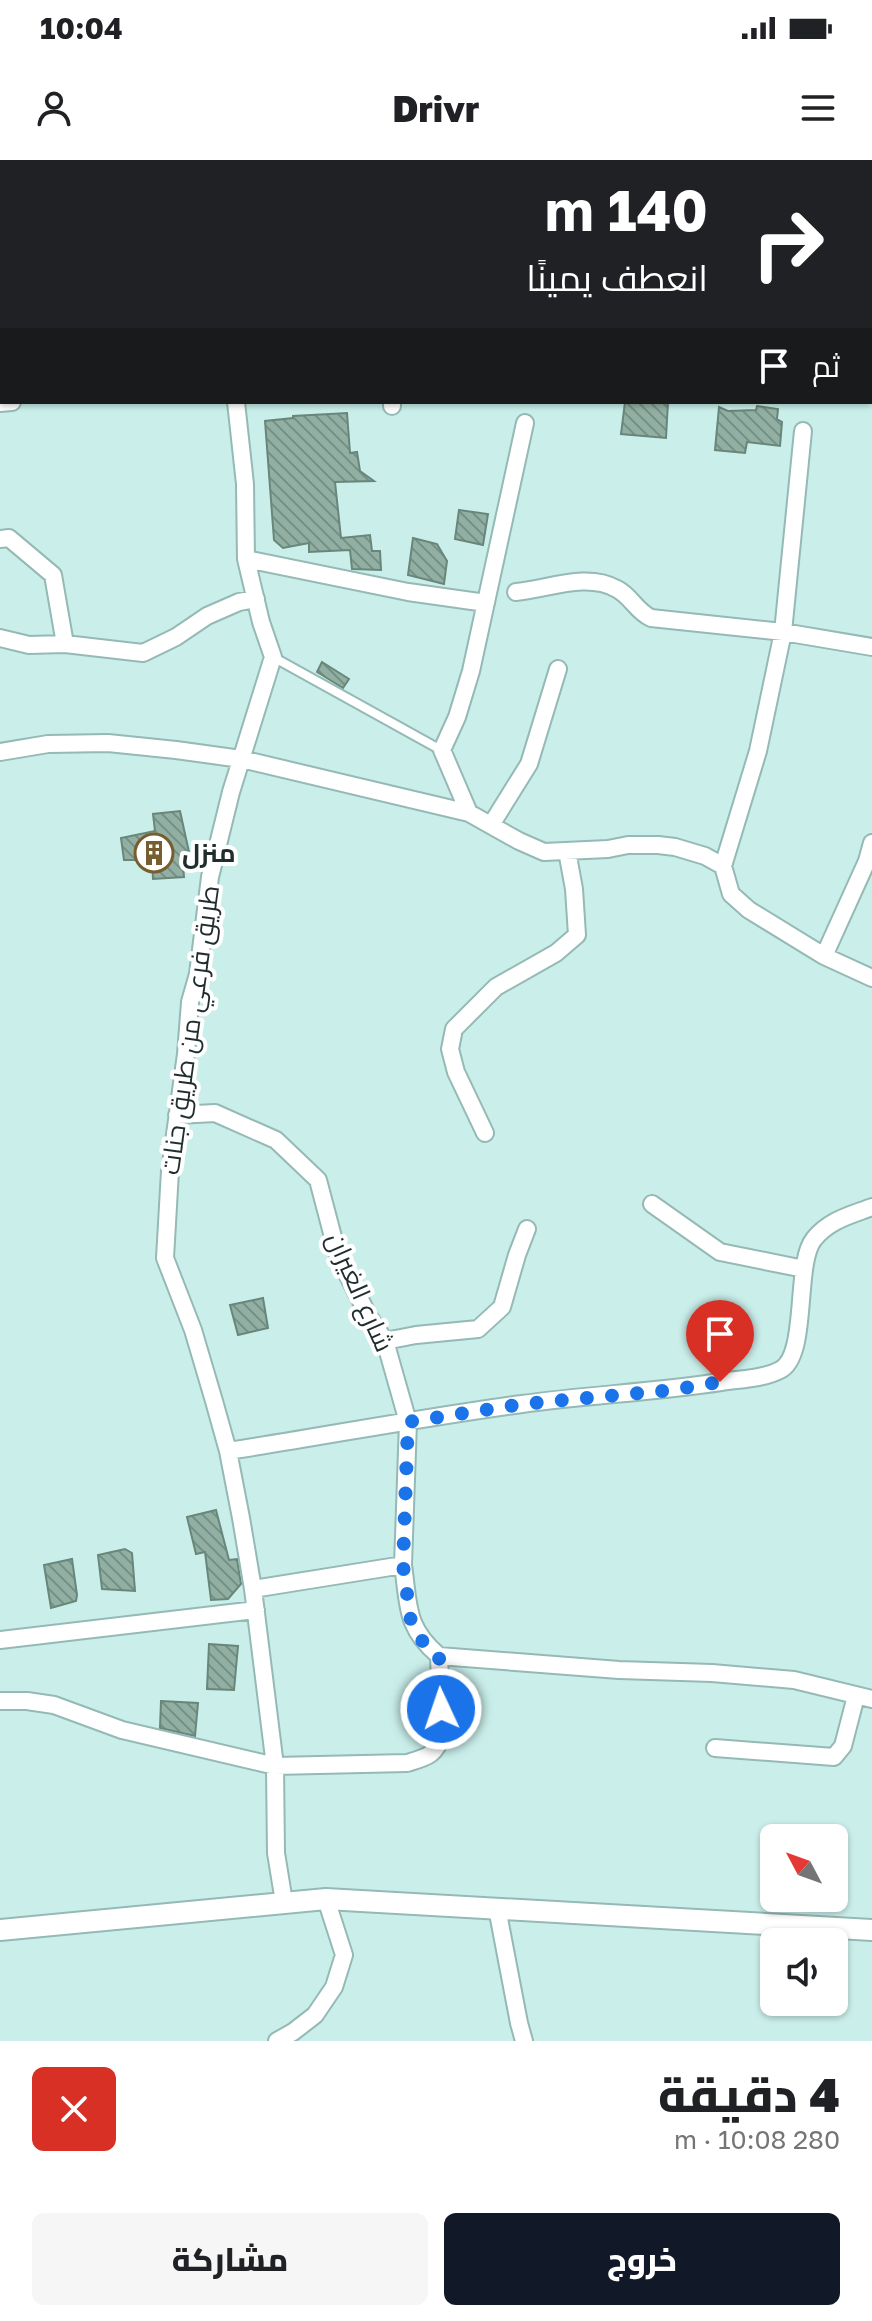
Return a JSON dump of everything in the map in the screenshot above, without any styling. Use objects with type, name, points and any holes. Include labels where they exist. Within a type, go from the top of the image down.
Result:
[{"type":"street","points":[[236,404],[245,484],[246,559],[273,657]]},
{"type":"street","points":[[469,813],[442,750],[457,717],[471,671],[525,423]]},
{"type":"street","points":[[803,431],[783,632],[758,751],[723,866],[731,894],[749,910],[824,956],[872,978]]},
{"type":"street","points":[[0,539],[9,538],[53,575],[65,644]]},
{"type":"street","points":[[246,559],[408,592],[486,603]]},
{"type":"street","points":[[516,592],[582,581],[600,583],[617,588],[640,613],[651,618],[783,632],[872,647]]},
{"type":"street","points":[[0,638],[29,645],[65,644],[143,653],[176,637],[207,616],[239,602],[256,599]]},
{"type":"street","name":"طريق فرعي من طريق جنات","points":[[273,657],[241,759],[210,877],[198,974],[190,1002],[170,1171],[165,1258],[193,1330],[228,1451],[256,1610],[275,1766],[276,1853],[284,1902]]},
{"type":"street","points":[[491,825],[529,764],[558,669]]},
{"type":"street","points":[[0,752],[48,744],[108,743],[241,759],[469,813],[544,852],[628,845],[675,847],[705,856],[723,866]]},
{"type":"street","points":[[824,956],[867,861],[872,843]]},
{"type":"street","points":[[485,1133],[456,1072],[450,1049],[454,1029],[496,987],[556,953],[577,935],[574,889],[567,851]]},
{"type":"street","name":"شارع الغيران","points":[[177,1115],[215,1113],[276,1140],[318,1180],[338,1256],[385,1341],[408,1422],[403,1565],[411,1622],[423,1642],[439,1656]]},
{"type":"street","points":[[652,1204],[720,1252],[804,1269]]},
{"type":"street","points":[[228,1451],[523,1404],[672,1390],[768,1375],[785,1369],[793,1354],[803,1298],[804,1269],[812,1241],[830,1223],[872,1207]]},
{"type":"street","points":[[385,1341],[478,1329],[502,1307],[527,1229]]},
{"type":"street","points":[[253,1589],[403,1565]]},
{"type":"street","points":[[0,1640],[256,1610]]},
{"type":"street","points":[[0,1701],[54,1705],[133,1733],[275,1766],[407,1763],[427,1757],[438,1747],[442,1735],[439,1656],[794,1680],[864,1698],[843,1746],[834,1757],[715,1748]]},
{"type":"street","points":[[277,2041],[315,2015],[334,1987],[344,1955],[326,1899]]},
{"type":"street","points":[[0,1930],[326,1899],[872,1930]]},
{"type":"street","points":[[497,1908],[524,2041]]},
{"type":"lane","points":[[273,657],[442,750]]},
{"type":"building","points":[[625,404],[668,404],[666,438],[621,434]]},
{"type":"building","points":[[757,406],[778,409],[777,419],[782,422],[780,446],[747,442],[745,453],[715,450],[719,407],[728,411],[756,410]]},
{"type":"building","points":[[347,413],[350,453],[357,452],[360,471],[374,481],[335,482],[341,538],[370,535],[372,551],[380,551],[381,570],[352,569],[350,550],[309,552],[309,543],[283,548],[274,540],[265,421]]},
{"type":"building","points":[[459,510],[488,514],[483,545],[455,539]]},
{"type":"building","points":[[413,538],[437,544],[447,561],[444,584],[408,575]]},
{"type":"building","points":[[322,662],[349,679],[343,688],[317,672]]},
{"type":"building","name":"منزل","points":[[180,811],[189,852],[182,854],[184,877],[153,879],[152,860],[124,860],[121,838],[155,831],[153,814]]},
{"type":"building","points":[[263,1298],[268,1328],[238,1335],[230,1305]]},
{"type":"building","points":[[216,1510],[229,1560],[237,1559],[241,1584],[228,1599],[211,1600],[205,1552],[196,1554],[187,1517]]},
{"type":"building","points":[[125,1549],[132,1553],[135,1591],[102,1589],[98,1555]]},
{"type":"building","points":[[72,1559],[76,1601],[51,1608],[44,1565]]},
{"type":"building","points":[[209,1644],[238,1646],[234,1690],[207,1689]]},
{"type":"building","points":[[161,1701],[198,1703],[195,1736],[160,1728]]},
{"type":"place","name":"منزل","points":[[154,853]]},
{"type":"route","points":[[441,1709],[439,1656],[423,1642],[411,1622],[403,1565],[408,1422],[523,1404],[672,1390],[720,1382]]}]
